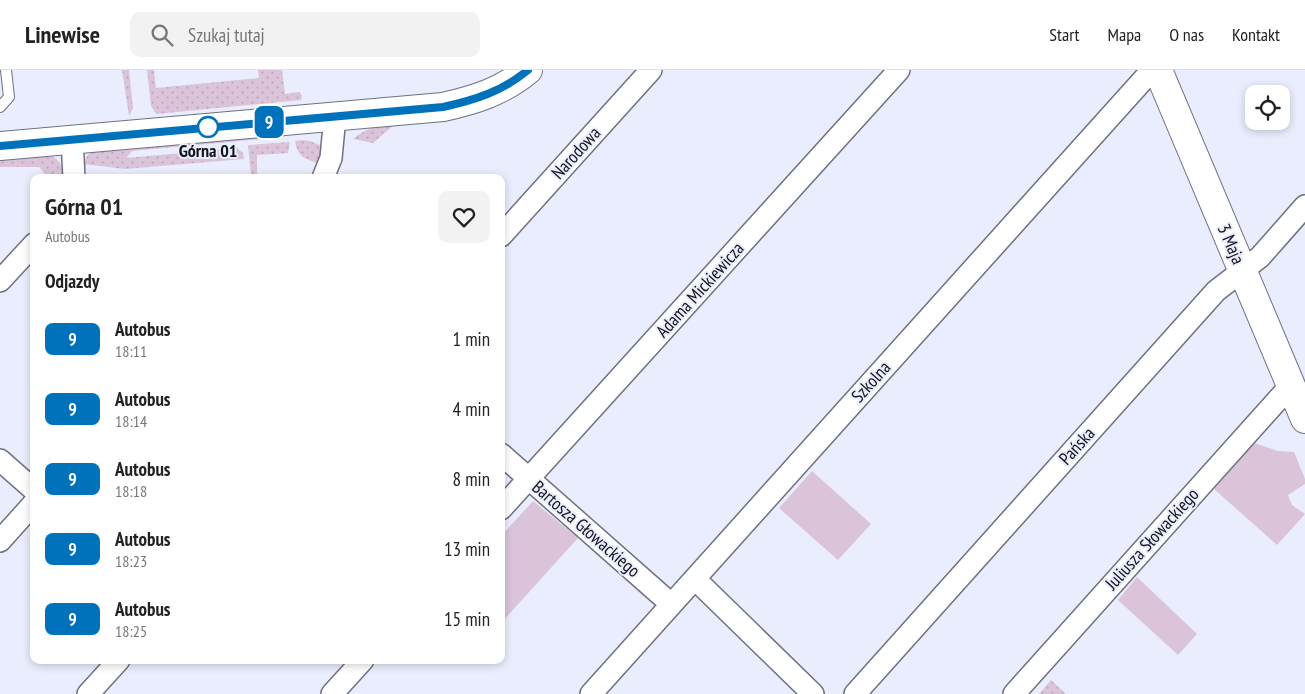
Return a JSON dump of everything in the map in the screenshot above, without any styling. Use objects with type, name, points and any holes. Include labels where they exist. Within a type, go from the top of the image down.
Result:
[{"type":"street","points":[[0,146],[443,107],[472,101],[493,93],[528,70]]},
{"type":"street","name":"Narodowa","points":[[505,232],[651,70]]},
{"type":"street","name":"Adama Mickiewicza","points":[[505,505],[899,70]]},
{"type":"street","name":"Szkolna","points":[[591,694],[1152,70]]},
{"type":"street","name":"3 Maja","points":[[1158,70],[1305,419]]},
{"type":"street","points":[[325,174],[331,158],[336,116]]},
{"type":"street","points":[[72,139],[74,174]]},
{"type":"street","name":"Pańska","points":[[855,694],[1216,291],[1270,246],[1305,206]]},
{"type":"street","points":[[0,282],[30,248]]},
{"type":"street","name":"Juliusza Słowackiego","points":[[1014,694],[1291,385]]},
{"type":"street","name":"Bartosza Głowackiego","points":[[505,458],[671,604]]},
{"type":"street","points":[[0,460],[30,486]]},
{"type":"street","points":[[0,541],[30,507]]},
{"type":"street","points":[[695,579],[813,694]]},
{"type":"street","points":[[88,694],[115,664]]},
{"type":"street","points":[[332,694],[359,664]]},
{"type":"lane","points":[[0,107],[9,96],[6,70]]},
{"type":"shaded area","points":[[122,70],[129,70],[133,108],[129,116]]},
{"type":"shaded area","points":[[147,70],[154,70],[156,88],[259,78],[258,70],[282,70],[285,94],[300,92],[302,96],[301,100],[156,114],[151,106]]},
{"type":"shaded area","points":[[395,124],[373,143],[353,139],[372,128]]},
{"type":"shaded area","points":[[284,131],[284,137],[132,151],[126,158],[237,148],[243,153],[244,159],[125,169],[83,164],[93,150]]},
{"type":"shaded area","points":[[302,140],[322,146],[319,164],[306,159],[300,154],[295,141]]},
{"type":"shaded area","points":[[290,142],[288,153],[257,155],[257,174],[251,174],[248,145]]},
{"type":"shaded area","points":[[46,153],[59,162],[63,174],[45,174],[39,167],[0,167],[0,156]]},
{"type":"shaded area","points":[[1254,443],[1278,451],[1294,452],[1305,479],[1305,484],[1288,495],[1292,505],[1305,514],[1277,545],[1214,489]]},
{"type":"shaded area","points":[[812,471],[871,524],[838,560],[779,508]]},
{"type":"shaded area","points":[[533,501],[578,538],[505,619],[505,532]]},
{"type":"shaded area","points":[[1137,577],[1197,634],[1178,655],[1118,600]]},
{"type":"shaded area","points":[[1051,680],[1066,694],[1039,694]]},
{"type":"bus line","name":"9","points":[[0,146],[443,107],[472,101],[493,93],[528,70]]},
{"type":"place","name":"Górna 01","points":[[208,127]]}]
